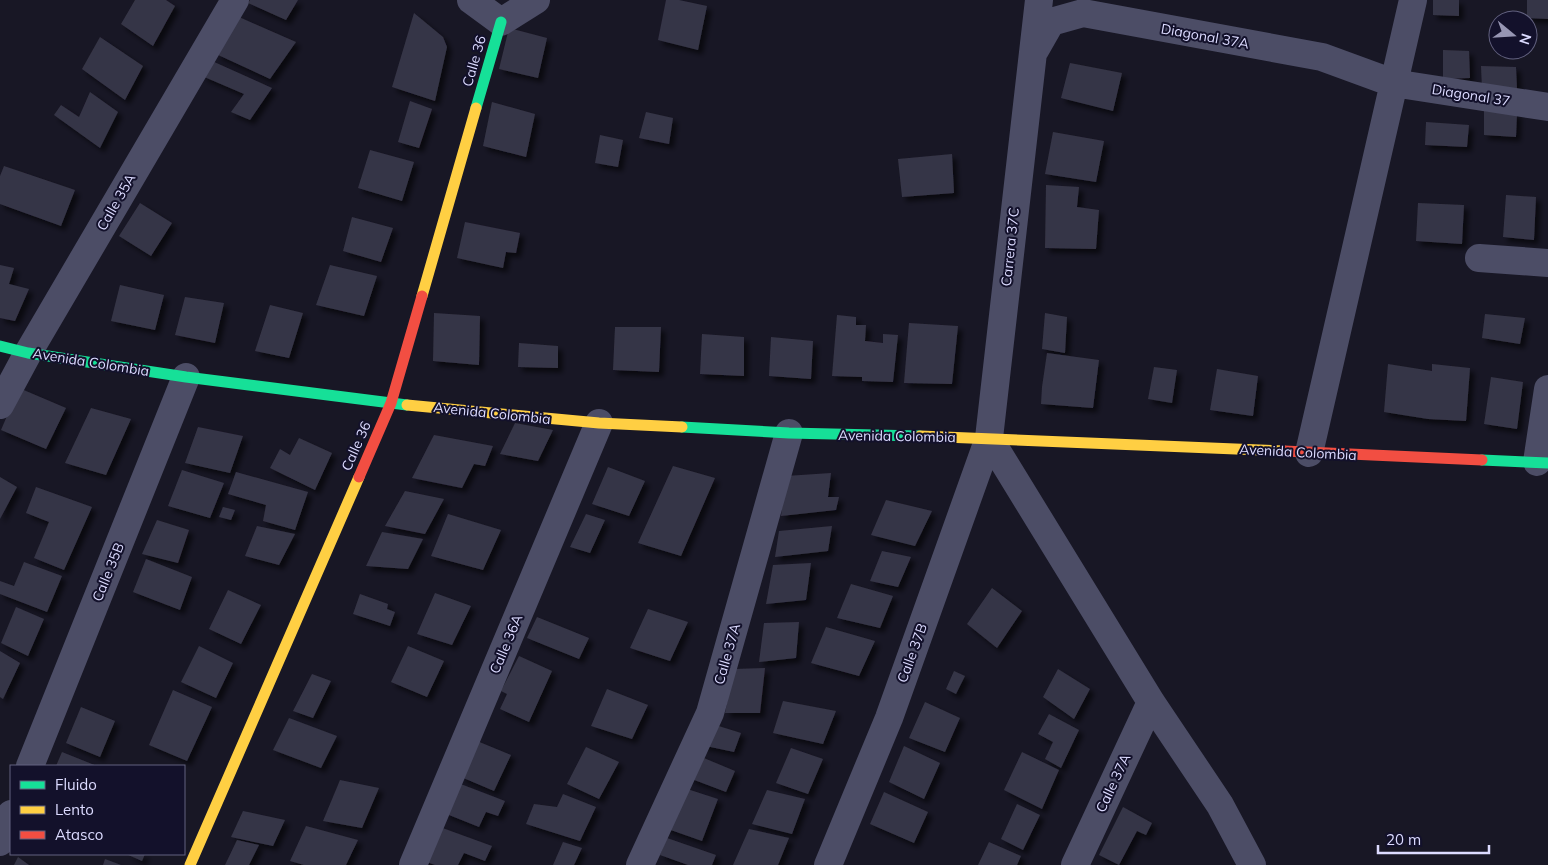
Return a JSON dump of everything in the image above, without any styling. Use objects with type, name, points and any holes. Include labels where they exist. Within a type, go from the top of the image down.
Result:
[{"type":"street","name":"Calle 35A","points":[[0,405],[28,353],[235,0]]},
{"type":"street","points":[[471,0],[501,22],[536,0]]},
{"type":"street","name":"Carrera 37C","points":[[989,438],[1039,0]]},
{"type":"street","points":[[1310,453],[1413,0]]},
{"type":"street","name":"Diagonal 37A","points":[[1032,56],[1052,22],[1083,13],[1322,57],[1393,83]]},
{"type":"street","name":"Calle 36","points":[[190,865],[391,403],[501,22]]},
{"type":"street","name":"Diagonal 37","points":[[1393,83],[1548,107]]},
{"type":"street","points":[[1479,258],[1548,263]]},
{"type":"street","name":"Avenida Colombia","points":[[0,346],[28,353],[186,377],[391,403],[599,423],[789,433],[989,438],[1542,462]]},
{"type":"street","name":"Calle 35B","points":[[30,765],[186,377]]},
{"type":"street","points":[[1542,462],[1548,389]]},
{"type":"street","name":"Calle 36A","points":[[413,865],[599,423]]},
{"type":"street","name":"Calle 37A","points":[[640,865],[710,713],[789,433]]},
{"type":"street","points":[[989,438],[1151,702],[1220,805],[1252,865]]},
{"type":"street","name":"Calle 37B","points":[[828,865],[889,718],[989,438]]},
{"type":"street","name":"Calle 37A","points":[[1075,865],[1151,702]]},
{"type":"street","points":[[0,842],[10,817]]},
{"type":"building","points":[[135,0],[166,0],[175,6],[153,46],[121,24]]},
{"type":"building","points":[[250,0],[298,0],[286,20],[248,3]]},
{"type":"building","points":[[666,0],[679,0],[707,6],[698,50],[658,40]]},
{"type":"building","points":[[1433,0],[1459,0],[1459,16],[1433,15]]},
{"type":"building","points":[[1527,0],[1548,0],[1548,19],[1538,19],[1538,10],[1527,10]]},
{"type":"building","points":[[414,13],[443,37],[447,47],[435,101],[392,87]]},
{"type":"building","points":[[239,17],[296,42],[270,79],[216,54]]},
{"type":"building","points":[[509,28],[547,38],[538,78],[499,69]]},
{"type":"building","points":[[100,37],[143,66],[125,100],[82,69]]},
{"type":"building","points":[[1443,50],[1469,51],[1470,78],[1443,79]]},
{"type":"building","points":[[212,61],[272,88],[250,120],[231,112],[244,94],[202,76]]},
{"type":"building","points":[[1070,63],[1122,73],[1113,111],[1061,98]]},
{"type":"building","points":[[1481,66],[1516,67],[1517,89],[1482,89]]},
{"type":"building","points":[[90,92],[118,112],[100,148],[54,115],[61,105],[79,117]]},
{"type":"building","points":[[410,101],[432,109],[419,148],[398,142]]},
{"type":"building","points":[[492,102],[535,114],[526,157],[483,146]]},
{"type":"building","points":[[1484,111],[1517,113],[1516,137],[1484,135]]},
{"type":"building","points":[[646,112],[673,118],[669,144],[639,138]]},
{"type":"building","points":[[1426,122],[1469,125],[1467,147],[1425,145]]},
{"type":"building","points":[[1053,132],[1104,141],[1096,182],[1045,174]]},
{"type":"building","points":[[600,135],[623,140],[618,167],[595,163]]},
{"type":"building","points":[[370,150],[414,162],[402,201],[358,188]]},
{"type":"building","points":[[952,154],[954,193],[902,197],[898,159]]},
{"type":"building","points":[[4,166],[75,190],[61,226],[0,204],[0,176]]},
{"type":"building","points":[[1046,185],[1079,187],[1077,207],[1099,210],[1096,249],[1045,248]]},
{"type":"building","points":[[1506,195],[1536,197],[1534,240],[1503,237]]},
{"type":"building","points":[[140,203],[172,223],[151,256],[119,236]]},
{"type":"building","points":[[1418,203],[1464,205],[1462,244],[1416,241]]},
{"type":"building","points":[[352,217],[393,228],[381,262],[343,251]]},
{"type":"building","points":[[465,222],[520,233],[516,253],[506,252],[503,268],[457,258]]},
{"type":"building","points":[[0,265],[14,268],[9,284],[29,289],[15,321],[0,318]]},
{"type":"building","points":[[330,265],[377,276],[364,316],[316,305]]},
{"type":"building","points":[[120,285],[164,295],[155,330],[111,321]]},
{"type":"building","points":[[185,297],[224,303],[215,343],[175,335]]},
{"type":"building","points":[[270,305],[303,313],[289,358],[255,351]]},
{"type":"building","points":[[434,313],[480,316],[479,365],[433,361]]},
{"type":"building","points":[[1045,313],[1067,317],[1065,353],[1042,349]]},
{"type":"building","points":[[1485,314],[1525,318],[1520,344],[1482,338]]},
{"type":"building","points":[[837,315],[856,317],[856,325],[866,325],[865,341],[883,343],[883,334],[898,335],[893,382],[862,381],[862,377],[832,376]]},
{"type":"building","points":[[909,323],[958,326],[952,384],[904,383]]},
{"type":"building","points":[[615,327],[661,327],[659,372],[613,370]]},
{"type":"building","points":[[702,334],[744,337],[744,376],[700,374]]},
{"type":"building","points":[[771,337],[813,341],[811,379],[769,376]]},
{"type":"building","points":[[519,343],[558,346],[558,368],[518,367]]},
{"type":"building","points":[[1047,353],[1099,360],[1093,408],[1041,404]]},
{"type":"building","points":[[1388,364],[1432,371],[1432,364],[1470,368],[1466,421],[1428,419],[1384,412]]},
{"type":"building","points":[[1154,367],[1177,370],[1172,403],[1148,399]]},
{"type":"building","points":[[1217,369],[1258,376],[1253,416],[1210,410]]},
{"type":"building","points":[[1491,377],[1523,382],[1517,429],[1484,424]]},
{"type":"building","points":[[19,388],[66,408],[46,449],[1,430]]},
{"type":"building","points":[[91,408],[131,419],[106,475],[65,463]]},
{"type":"building","points":[[515,423],[553,430],[538,461],[500,454]]},
{"type":"building","points":[[198,427],[243,436],[230,473],[185,463]]},
{"type":"building","points":[[434,435],[493,446],[485,466],[474,464],[462,488],[412,478]]},
{"type":"building","points":[[299,438],[332,453],[315,490],[270,468],[280,449],[290,455]]},
{"type":"building","points":[[673,466],[715,478],[681,556],[638,543]]},
{"type":"building","points":[[608,467],[645,481],[629,516],[592,504]]},
{"type":"building","points":[[182,470],[224,483],[210,518],[168,506]]},
{"type":"building","points":[[236,472],[308,492],[295,530],[263,521],[266,505],[228,494]]},
{"type":"building","points":[[831,473],[828,497],[839,497],[836,510],[781,516],[786,476]]},
{"type":"building","points":[[0,477],[17,487],[0,519]]},
{"type":"building","points":[[36,487],[92,507],[64,570],[34,558],[49,522],[26,513]]},
{"type":"building","points":[[405,491],[444,499],[425,534],[385,526]]},
{"type":"building","points":[[886,500],[932,511],[915,546],[871,535]]},
{"type":"building","points":[[223,507],[235,510],[231,520],[219,517]]},
{"type":"building","points":[[448,514],[501,530],[483,570],[431,556]]},
{"type":"building","points":[[586,514],[605,520],[590,553],[570,547]]},
{"type":"building","points":[[157,520],[189,530],[178,563],[142,554]]},
{"type":"building","points":[[257,526],[295,534],[279,565],[245,556]]},
{"type":"building","points":[[832,526],[828,551],[775,557],[779,531]]},
{"type":"building","points":[[382,532],[423,539],[408,569],[366,566]]},
{"type":"building","points":[[882,551],[911,557],[898,587],[870,581]]},
{"type":"building","points":[[146,559],[192,577],[180,610],[133,592]]},
{"type":"building","points":[[24,562],[62,576],[47,612],[0,594],[0,581],[14,586]]},
{"type":"building","points":[[811,563],[806,600],[766,604],[773,565]]},
{"type":"building","points":[[851,584],[893,596],[880,628],[837,618]]},
{"type":"building","points":[[992,588],[1022,611],[997,648],[967,624]]},
{"type":"building","points":[[228,590],[261,605],[241,644],[209,629]]},
{"type":"building","points":[[435,593],[471,606],[452,645],[417,634]]},
{"type":"building","points":[[360,594],[388,604],[387,609],[395,612],[390,626],[353,614]]},
{"type":"building","points":[[16,607],[44,619],[28,656],[1,643]]},
{"type":"building","points":[[648,609],[688,622],[670,661],[630,648]]},
{"type":"building","points":[[537,617],[589,638],[579,659],[527,638]]},
{"type":"building","points":[[799,622],[796,658],[759,662],[764,623]]},
{"type":"building","points":[[826,627],[875,641],[859,676],[811,663]]},
{"type":"building","points":[[199,646],[233,663],[216,698],[181,682]]},
{"type":"building","points":[[408,646],[444,661],[427,697],[391,682]]},
{"type":"building","points":[[0,651],[20,663],[3,699],[0,697]]},
{"type":"building","points":[[519,656],[552,671],[529,722],[500,709],[507,694],[501,691]]},
{"type":"building","points":[[765,668],[760,713],[725,713],[734,669]]},
{"type":"building","points":[[1058,669],[1090,689],[1074,719],[1043,697]]},
{"type":"building","points":[[954,671],[965,676],[956,694],[946,689]]},
{"type":"building","points":[[312,674],[331,681],[313,718],[293,711]]},
{"type":"building","points":[[607,689],[648,705],[632,739],[591,726]]},
{"type":"building","points":[[173,690],[212,707],[187,761],[149,745]]},
{"type":"building","points":[[783,701],[836,711],[823,744],[773,733]]},
{"type":"building","points":[[925,702],[960,718],[945,752],[909,738]]},
{"type":"building","points":[[81,707],[115,721],[100,757],[66,743]]},
{"type":"building","points":[[1049,714],[1079,730],[1061,768],[1045,759],[1053,742],[1038,734]]},
{"type":"building","points":[[289,718],[337,736],[321,768],[273,750]]},
{"type":"building","points":[[709,723],[741,733],[734,752],[701,745]]},
{"type":"building","points":[[477,741],[511,755],[494,791],[461,777]]},
{"type":"building","points":[[904,746],[940,763],[924,799],[889,782]]},
{"type":"building","points":[[586,747],[619,762],[599,799],[567,784]]},
{"type":"building","points":[[791,748],[823,759],[808,794],[776,783]]},
{"type":"building","points":[[62,752],[94,765],[56,765]]},
{"type":"building","points":[[1022,752],[1059,770],[1042,809],[1004,790]]},
{"type":"building","points":[[699,756],[735,771],[726,792],[689,778]]},
{"type":"building","points":[[340,780],[379,788],[362,828],[323,821]]},
{"type":"building","points":[[458,783],[505,801],[498,816],[486,812],[479,827],[444,813]]},
{"type":"building","points":[[681,787],[718,799],[702,841],[665,828]]},
{"type":"building","points":[[767,790],[805,799],[792,834],[752,824]]},
{"type":"building","points":[[884,792],[928,812],[914,843],[870,824]]},
{"type":"building","points":[[563,794],[596,807],[580,841],[526,824],[534,804],[557,807]]},
{"type":"building","points":[[1017,804],[1040,815],[1023,850],[1001,839]]},
{"type":"building","points":[[1123,807],[1152,823],[1146,835],[1137,831],[1119,865],[1099,855]]},
{"type":"building","points":[[243,811],[285,820],[273,846],[231,837]]},
{"type":"building","points":[[306,826],[358,840],[346,865],[304,865],[290,861]]},
{"type":"building","points":[[437,826],[492,846],[485,861],[464,853],[458,865],[435,865],[421,860]]},
{"type":"building","points":[[749,829],[789,838],[778,865],[733,865]]},
{"type":"building","points":[[667,838],[716,855],[712,865],[688,865],[660,855]]},
{"type":"building","points":[[237,840],[259,845],[249,865],[225,865]]},
{"type":"building","points":[[563,842],[582,848],[574,865],[553,865]]},
{"type":"building","points":[[989,842],[1021,856],[1017,865],[978,865]]},
{"type":"building","points":[[128,855],[145,855],[142,861]]},
{"type":"building","points":[[18,857],[29,865],[14,865]]},
{"type":"building","points":[[105,859],[121,865],[103,865]]},
{"type":"traffic: fast","points":[[476,108],[501,22]]},
{"type":"traffic: fast","points":[[0,346],[28,353],[186,377],[407,405]]},
{"type":"traffic: fast","points":[[682,427],[789,433],[920,436]]},
{"type":"traffic: fast","points":[[1482,460],[1548,463]]},
{"type":"traffic: slow","points":[[422,296],[476,108]]},
{"type":"traffic: slow","points":[[407,405],[599,423],[682,427]]},
{"type":"traffic: slow","points":[[920,436],[1284,451]]},
{"type":"traffic: slow","points":[[190,865],[359,477]]},
{"type":"traffic: jam","points":[[359,477],[391,403],[422,296]]},
{"type":"traffic: jam","points":[[1284,451],[1482,460]]}]
